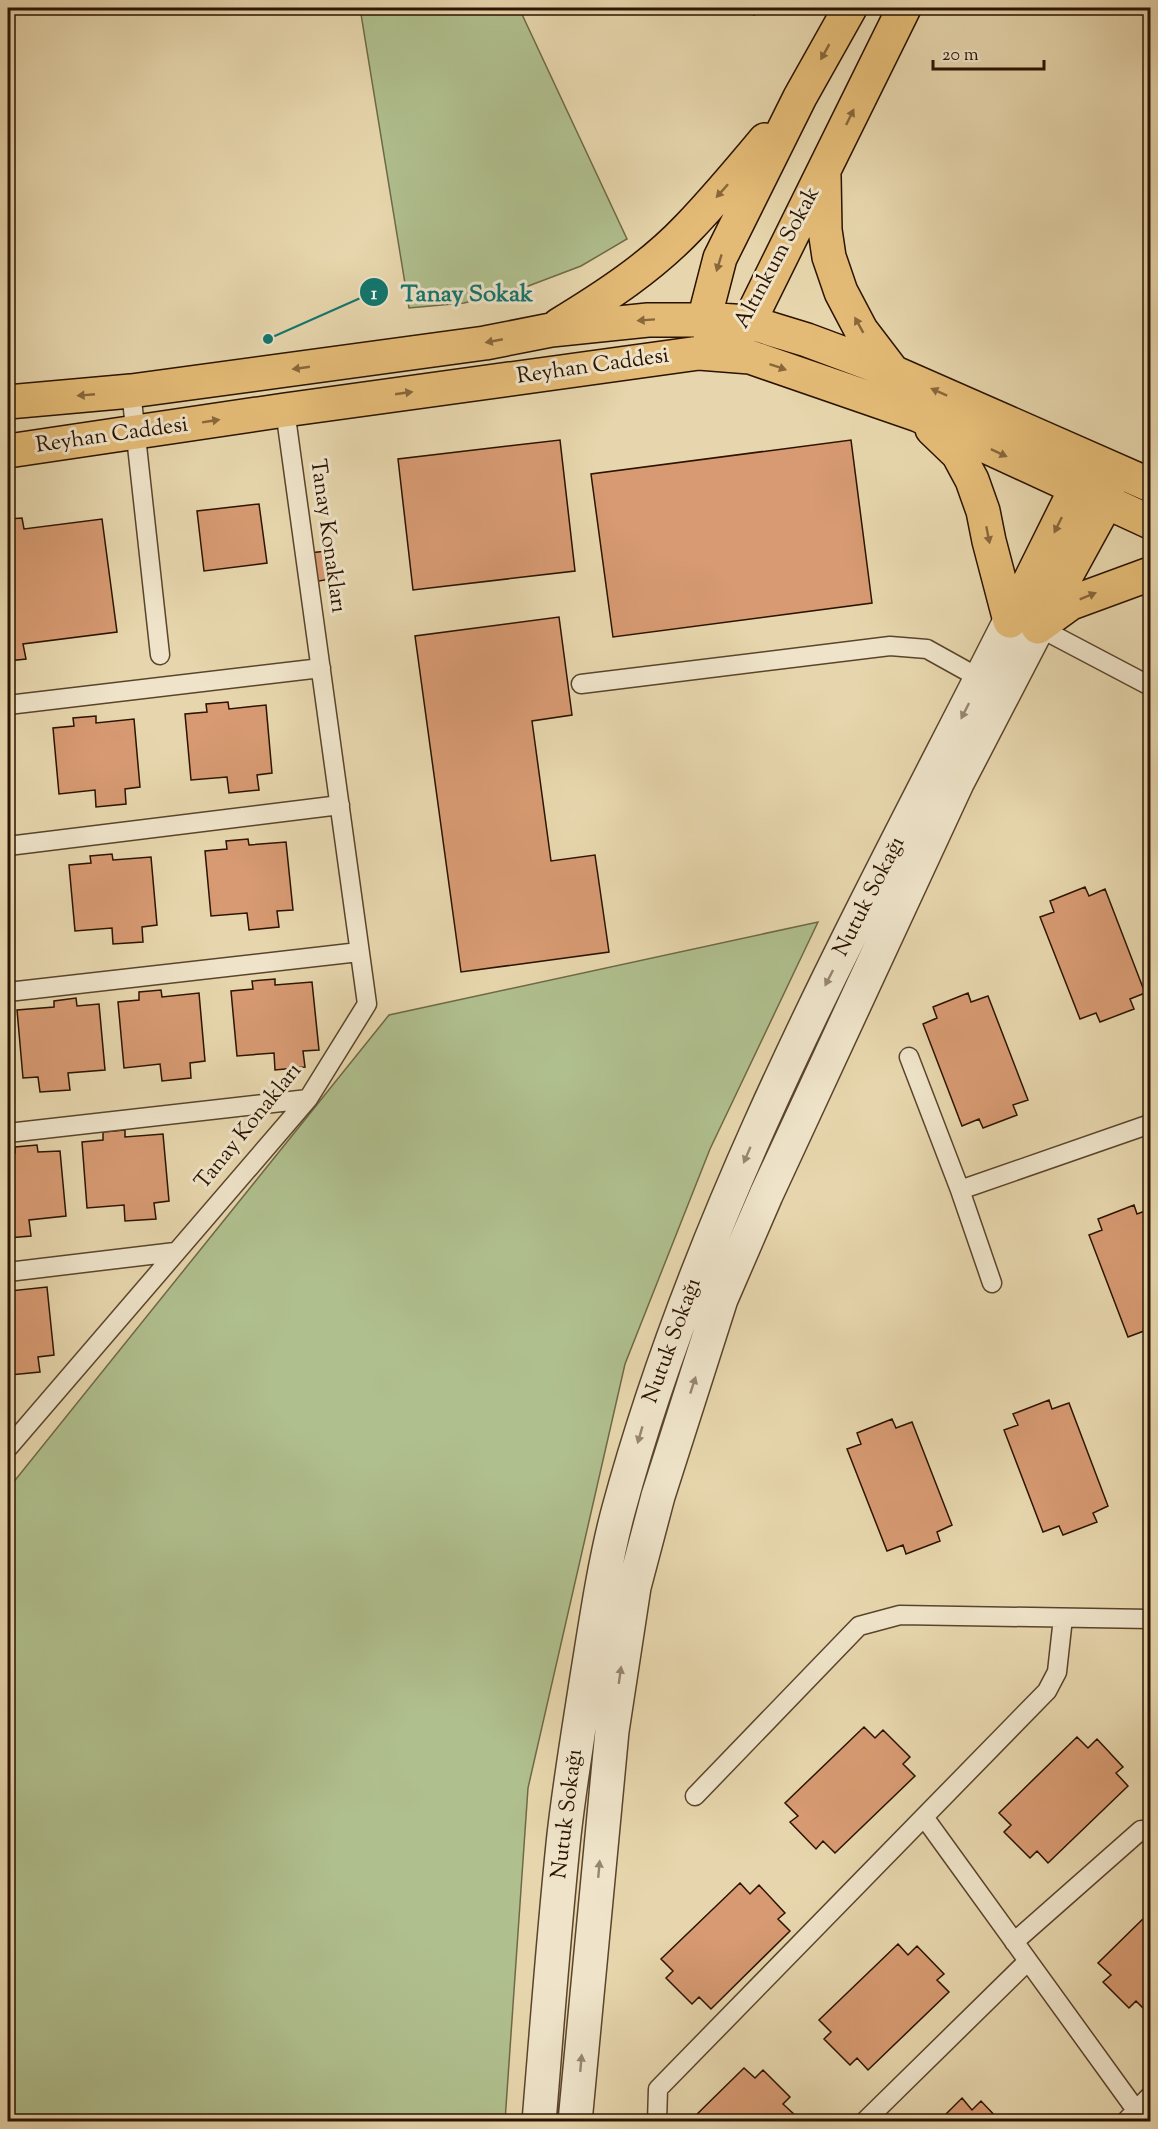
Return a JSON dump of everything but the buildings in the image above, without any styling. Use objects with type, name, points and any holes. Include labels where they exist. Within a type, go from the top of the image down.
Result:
[{"type":"main road","name":"Altınkum Sokak","points":[[850,8],[800,98],[720,258],[704,320],[722,355],[749,322],[904,8]]},
{"type":"main road","points":[[551,330],[604,297],[687,229],[731,181],[800,98]]},
{"type":"main road","points":[[824,169],[825,230],[829,257],[842,292],[861,330],[893,372]]},
{"type":"main road","name":"Reyhan Caddesi","points":[[8,402],[131,391],[485,343],[551,330],[648,320],[749,322],[807,340],[893,372],[1150,485]]},
{"type":"main road","name":"Reyhan Caddesi","points":[[8,451],[699,353],[750,357],[918,415],[1150,522]]},
{"type":"main road","points":[[918,415],[958,454],[972,480],[983,511],[989,541],[1024,624]]},
{"type":"main road","points":[[1024,624],[1076,488],[1108,466]]},
{"type":"main road","points":[[1024,624],[1107,501],[1108,466]]},
{"type":"main road","points":[[1024,624],[1071,603],[1150,574]]},
{"type":"street","name":"Nutuk Sokağı","points":[[539,2121],[564,1835],[574,1760],[595,1628],[617,1516],[646,1413],[691,1288],[766,1108],[819,996],[981,679],[1024,624]]},
{"type":"street","name":"Nutuk Sokağı","points":[[575,2121],[612,1731],[634,1587],[658,1496],[721,1299],[766,1195],[957,783],[1024,624]]},
{"type":"lane","points":[[131,391],[160,655]]},
{"type":"lane","name":"Tanay Konakları","points":[[8,1448],[308,1099],[367,1004],[285,410]]},
{"type":"lane","points":[[1024,624],[1150,686]]},
{"type":"lane","points":[[581,684],[890,646],[927,649],[981,679]]},
{"type":"lane","points":[[8,705],[321,668]]},
{"type":"lane","points":[[8,846],[340,805]]},
{"type":"lane","points":[[8,992],[359,952]]},
{"type":"lane","points":[[909,1057],[960,1190],[992,1283]]},
{"type":"lane","points":[[8,1133],[308,1099]]},
{"type":"lane","points":[[960,1190],[1150,1124]]},
{"type":"lane","points":[[8,1272],[175,1252]]},
{"type":"lane","points":[[695,1796],[859,1626],[900,1615],[1150,1619]]},
{"type":"lane","points":[[657,2121],[658,2089],[1047,1691],[1057,1672],[1062,1618]]},
{"type":"lane","points":[[924,1817],[1028,1961],[1131,2116],[1150,2096]]},
{"type":"lane","points":[[1014,1942],[1142,1830]]},
{"type":"lane","points":[[864,2121],[1028,1961]]},
{"type":"green space","points":[[360,8],[519,8],[627,239],[581,266],[523,288],[464,303],[409,308]]},
{"type":"green space","points":[[818,922],[710,1149],[625,1364],[528,1788],[505,2121],[8,2121],[8,1489],[389,1015]]},
{"type":"place","name":"Tanay Sokak","points":[[268,339]]}]
